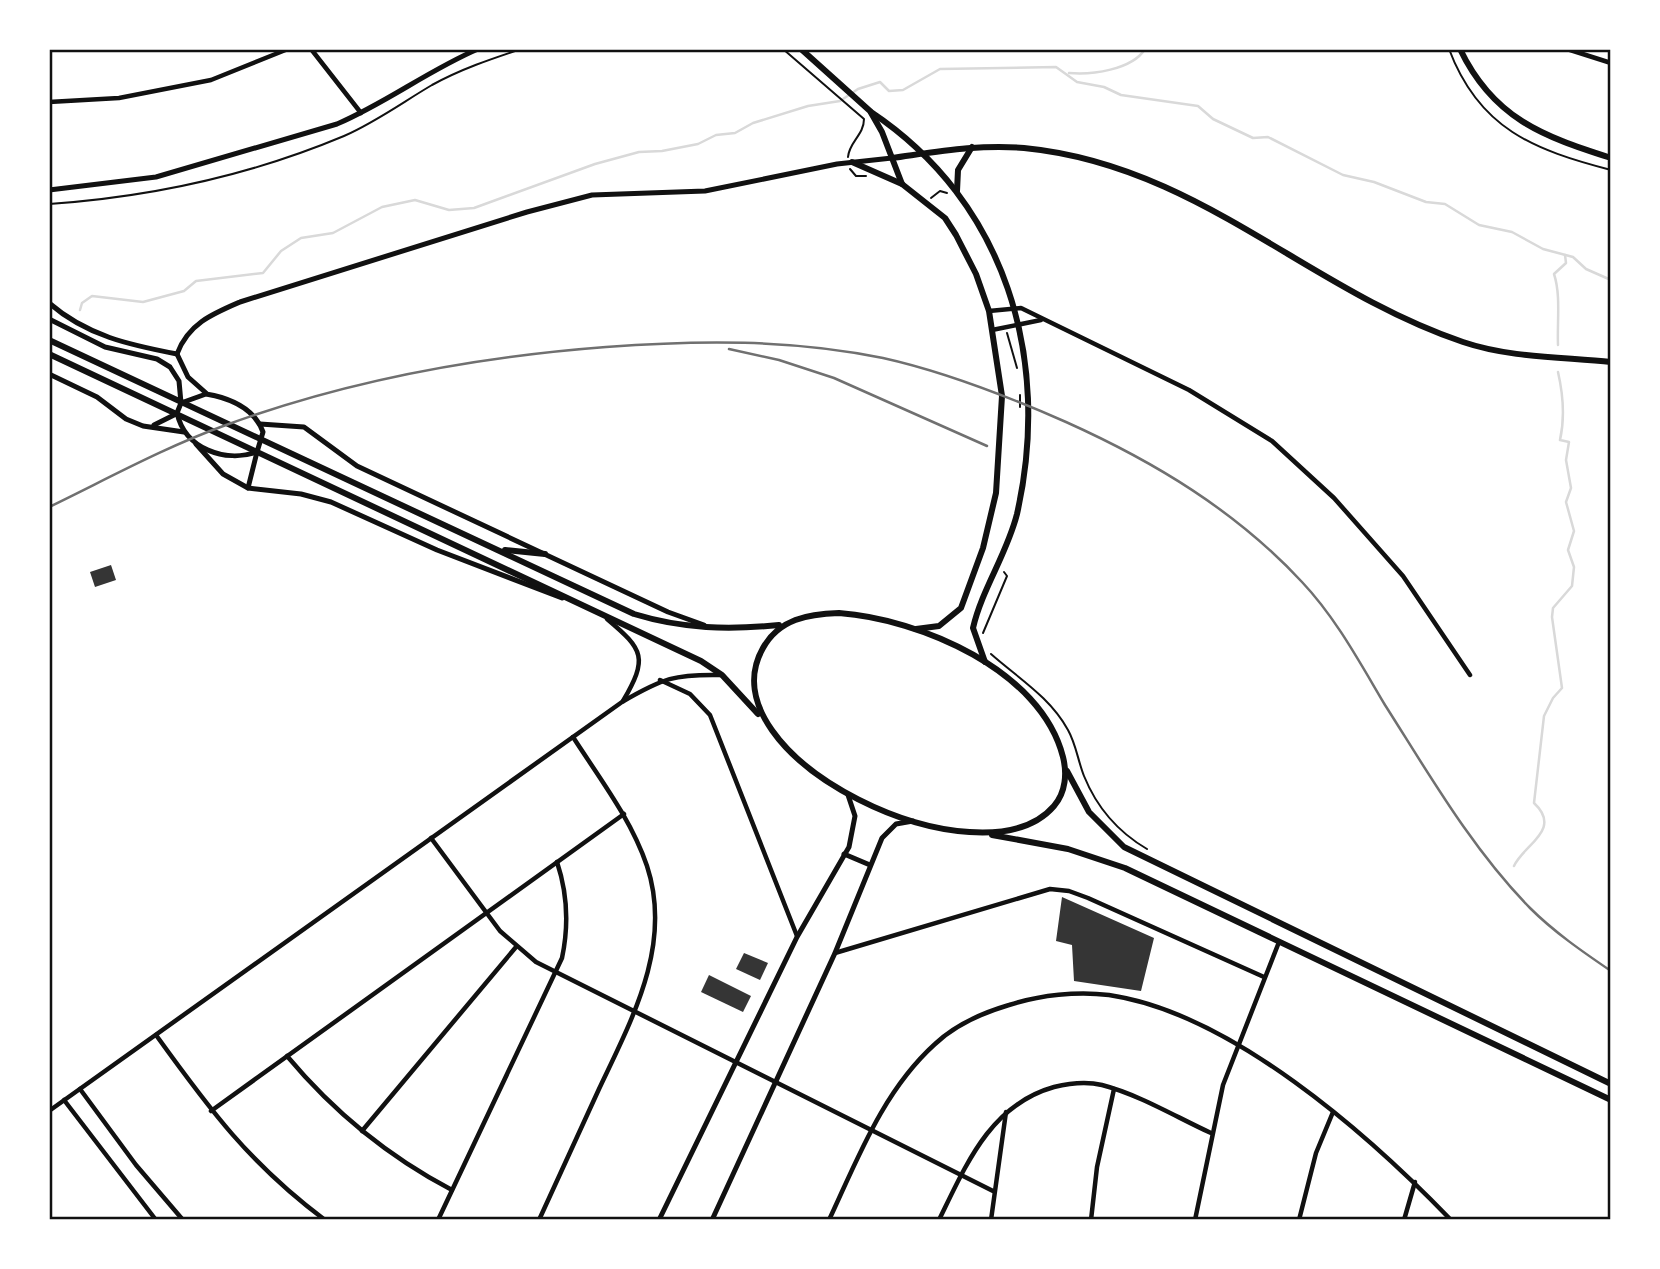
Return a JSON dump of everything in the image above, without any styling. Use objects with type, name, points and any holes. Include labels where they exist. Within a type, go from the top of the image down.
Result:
[{"type":"main road","points":[[802,49],[870,111],[924,154],[958,193],[989,240],[1003,269],[1014,307],[1025,376],[1026,448],[1017,513],[998,569],[976,614],[973,628],[986,664]]},
{"type":"main road","points":[[1461,49],[1486,91],[1516,119],[1557,140],[1611,158]]},
{"type":"main road","points":[[870,111],[902,184]]},
{"type":"main road","points":[[892,158],[972,147],[1021,147],[1074,156],[1170,188],[1209,206],[1369,301],[1465,343],[1532,355],[1611,362]]},
{"type":"main road","points":[[958,193],[958,170],[972,147]]},
{"type":"main road","points":[[852,162],[902,184],[944,218],[968,256],[989,311],[1002,396],[1002,433],[996,493],[983,548],[961,608],[939,626],[916,629]]},
{"type":"main road","points":[[49,341],[634,614],[675,625],[717,629],[779,625],[819,614],[839,613],[916,629],[986,664],[1042,713],[1060,745],[1066,770],[1089,812],[1124,848],[1611,1084]]},
{"type":"main road","points":[[49,355],[474,552],[570,601],[701,661],[722,675],[803,762],[848,795],[913,821],[1068,849],[1125,868],[1611,1100]]},
{"type":"main road","points":[[498,550],[545,554]]},
{"type":"main road","points":[[763,720],[757,704],[755,670],[760,653],[779,625]]},
{"type":"main road","points":[[987,834],[1030,823],[1045,815],[1060,796],[1066,770]]},
{"type":"street","points":[[49,102],[118,98],[211,80],[288,49]]},
{"type":"street","points":[[311,49],[361,113]]},
{"type":"street","points":[[49,190],[121,183],[188,169],[361,113],[446,63],[478,49]]},
{"type":"street","points":[[1567,49],[1611,63]]},
{"type":"street","points":[[177,354],[188,332],[204,318],[240,302],[558,202],[617,192],[732,188],[852,162],[892,158]]},
{"type":"street","points":[[49,303],[77,323],[106,338],[177,354]]},
{"type":"street","points":[[989,311],[1014,307],[1189,390],[1272,441],[1334,498],[1394,565],[1470,675]]},
{"type":"street","points":[[49,319],[105,347],[157,359],[170,367],[179,381],[181,403],[177,413],[154,425]]},
{"type":"street","points":[[992,330],[1018,327],[1042,320]]},
{"type":"street","points":[[177,354],[188,377],[206,394],[236,402],[260,424],[263,432],[248,488]]},
{"type":"street","points":[[49,374],[97,397],[126,419],[143,426],[154,425],[184,432]]},
{"type":"street","points":[[181,403],[206,394]]},
{"type":"street","points":[[177,413],[184,432],[223,474],[248,488],[301,494],[331,502],[438,550],[570,601]]},
{"type":"street","points":[[260,424],[304,427],[357,467],[668,612],[717,629]]},
{"type":"street","points":[[196,444],[228,456],[257,452]]},
{"type":"street","points":[[602,615],[635,645],[640,655],[641,666],[622,702]]},
{"type":"street","points":[[49,1111],[622,702],[659,680],[687,674],[722,675]]},
{"type":"street","points":[[659,680],[690,694],[710,715],[797,936]]},
{"type":"street","points":[[539,1220],[635,1012],[650,965],[656,919],[648,869],[624,814],[573,737]]},
{"type":"street","points":[[659,1220],[797,936],[845,854],[855,825],[848,795]]},
{"type":"street","points":[[211,1111],[624,814]]},
{"type":"street","points":[[712,1220],[835,953],[887,830],[896,824],[913,821]]},
{"type":"street","points":[[431,838],[485,914],[516,947],[557,974],[776,1084],[872,1128],[993,1191]]},
{"type":"street","points":[[845,854],[870,865]]},
{"type":"street","points":[[438,1220],[557,974],[566,941],[568,919],[557,862]]},
{"type":"street","points":[[835,953],[1050,889],[1069,891],[1264,977]]},
{"type":"street","points":[[1195,1220],[1211,1133],[1237,1046],[1279,942]]},
{"type":"street","points":[[362,1131],[516,947]]},
{"type":"street","points":[[829,1220],[872,1128],[899,1083],[937,1041],[962,1023],[1023,1000],[1052,996],[1109,995],[1175,1015],[1237,1046],[1333,1112],[1415,1182],[1451,1220]]},
{"type":"street","points":[[156,1035],[211,1111],[274,1180],[325,1220]]},
{"type":"street","points":[[287,1056],[362,1131],[404,1162],[453,1190]]},
{"type":"street","points":[[939,1220],[983,1136],[1006,1111],[1036,1092],[1067,1084],[1099,1085],[1114,1089],[1211,1133]]},
{"type":"street","points":[[80,1089],[136,1165],[183,1220]]},
{"type":"street","points":[[1091,1220],[1097,1167],[1114,1089]]},
{"type":"street","points":[[64,1100],[156,1220]]},
{"type":"street","points":[[990,1220],[1006,1111]]},
{"type":"street","points":[[1299,1220],[1316,1153],[1333,1112]]},
{"type":"street","points":[[1404,1220],[1415,1182]]},
{"type":"path","points":[[783,49],[864,119]]},
{"type":"path","points":[[1006,328],[1017,367]]},
{"type":"path","points":[[1019,391],[1020,415]]},
{"type":"path","points":[[983,638],[986,620],[1007,576],[998,569]]},
{"type":"path","points":[[988,650],[1039,693],[1060,718],[1071,736],[1084,775],[1099,805],[1116,827],[1150,851]]},
{"type":"building","points":[[111,565],[116,580],[95,587],[90,572]]},
{"type":"building","points":[[1062,897],[1154,938],[1141,991],[1074,981],[1072,945],[1056,941]]},
{"type":"building","points":[[744,953],[768,963],[760,980],[736,969]]},
{"type":"building","points":[[709,975],[751,996],[743,1012],[701,992]]},
{"type":"waterway","points":[[1069,73],[1110,70],[1131,62],[1145,49]]},
{"type":"waterway","points":[[80,310],[82,303],[92,296],[143,302],[184,291],[196,281],[263,273],[281,251],[301,238],[333,233],[382,207],[415,200],[449,210],[474,208],[595,164],[639,152],[698,144],[716,135],[735,133],[753,123],[808,106],[840,101],[858,89],[880,82],[889,91],[903,90],[940,69],[1056,67],[1077,82],[1104,87],[1121,95],[1198,106],[1213,119],[1253,138],[1268,137],[1343,175],[1374,182],[1426,202],[1445,204],[1479,225],[1512,232],[1543,249],[1573,257],[1586,269],[1611,280]]},
{"type":"waterway","points":[[1558,345],[1558,300],[1554,274],[1566,263],[1565,255]]},
{"type":"waterway","points":[[1514,866],[1543,829],[1542,813],[1534,803],[1544,716],[1553,698],[1562,688],[1553,608],[1572,586],[1574,567],[1568,550],[1574,531],[1566,502],[1571,488],[1566,460],[1569,442],[1560,440],[1563,406],[1558,372]]},
{"type":"railway","points":[[49,507],[158,453],[272,409],[366,383],[461,364],[557,351],[710,342],[814,347],[883,358],[930,370],[1044,412],[1131,454],[1193,490],[1277,556],[1326,610],[1435,784],[1489,861],[1539,917],[1611,971]]},
{"type":"railway","points":[[729,349],[779,360],[834,378],[987,446]]}]
